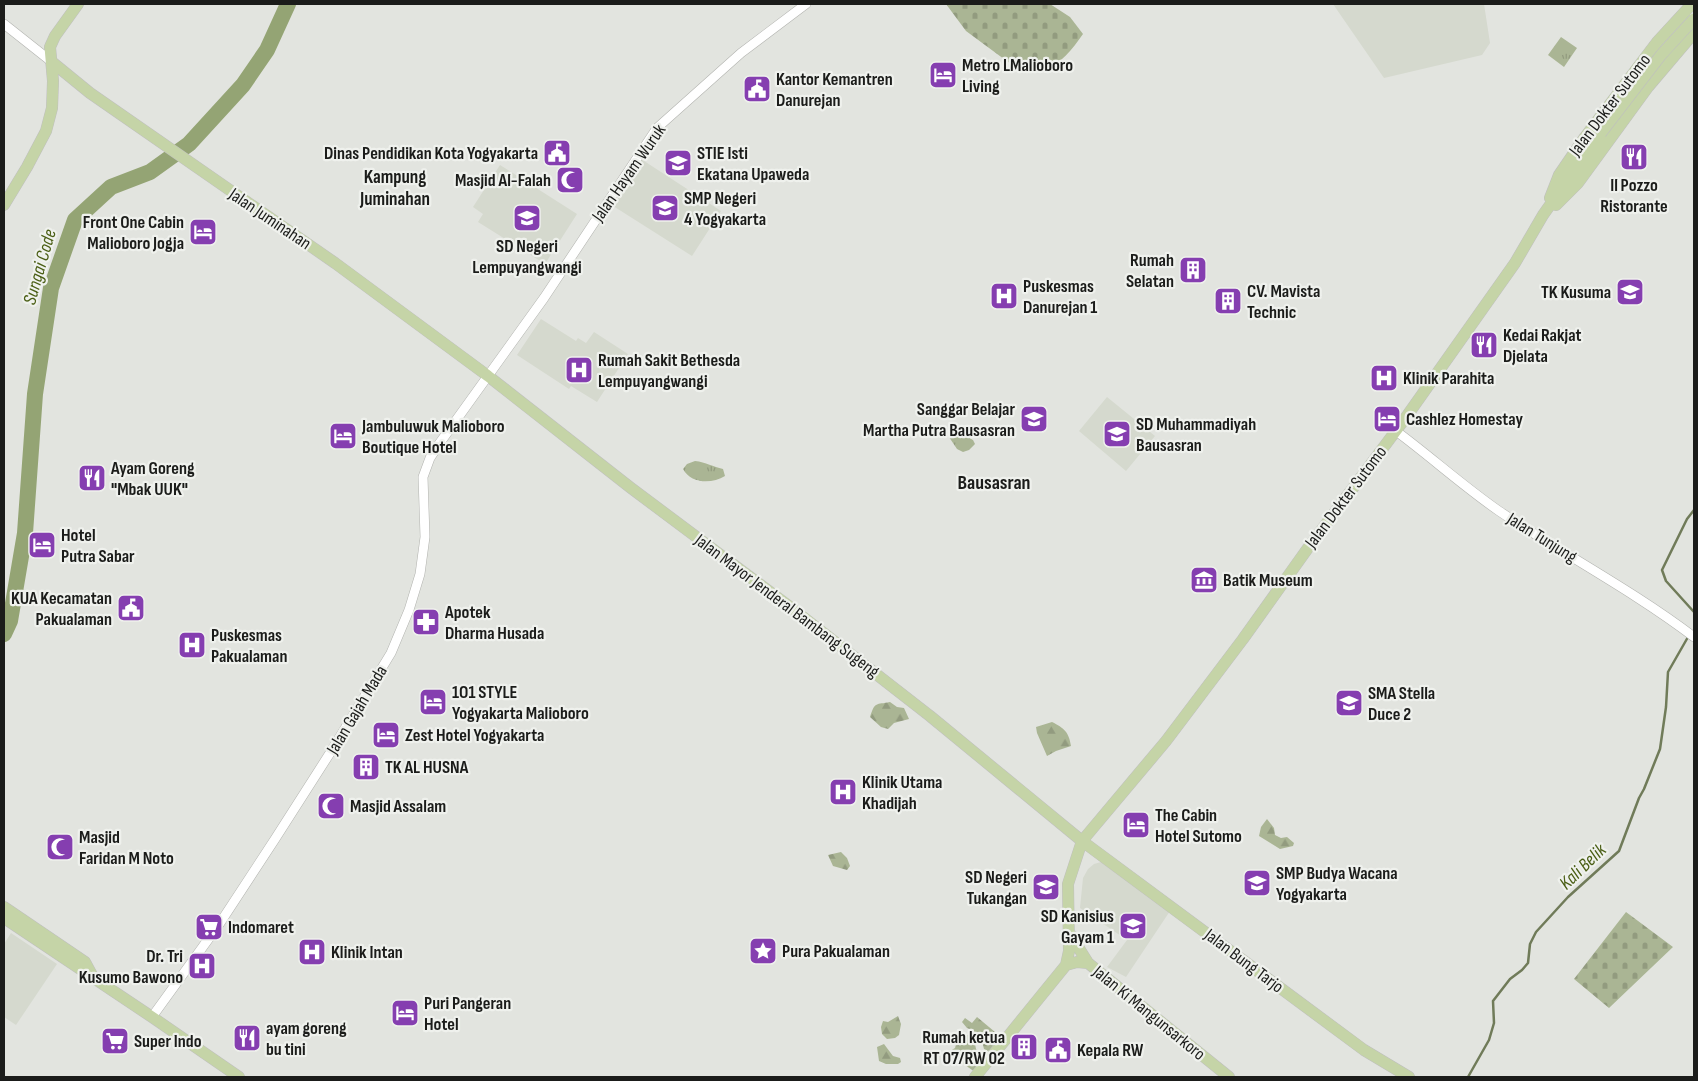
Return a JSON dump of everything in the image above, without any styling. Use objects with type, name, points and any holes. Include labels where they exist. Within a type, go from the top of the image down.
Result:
[{"type":"main road","points":[[4,205],[46,131],[52,108],[53,86],[50,47],[55,36],[78,4]]},
{"type":"main road","name":"Jalan Dokter Sutomo","points":[[1543,216],[1559,175],[1657,42],[1692,4]]},
{"type":"main road","name":"Jalan Dokter Sutomo","points":[[1082,841],[1166,740],[1243,639],[1308,548],[1396,431],[1515,263],[1543,216],[1601,133],[1661,55],[1694,18]]},
{"type":"main road","name":"Jalan Dokter Sutomo","points":[[1543,216],[1572,190],[1648,87],[1694,33]]},
{"type":"main road","name":"Jalan Juminahan","points":[[52,62],[76,83],[335,263],[488,376]]},
{"type":"main road","points":[[53,86],[62,82],[76,83]]},
{"type":"main road","name":"Jalan Mayor Jenderal Bambang Sugeng","points":[[488,376],[930,716],[1082,841]]},
{"type":"main road","points":[[975,1077],[1066,965],[1069,951],[1068,884],[1082,841]]},
{"type":"main road","name":"Jalan Bung Tarjo","points":[[1082,841],[1364,1050],[1409,1077]]},
{"type":"main road","points":[[4,907],[85,962],[93,977]]},
{"type":"main road","points":[[4,918],[239,1077]]},
{"type":"main road","points":[[1068,931],[1088,963]]},
{"type":"main road","name":"Jalan Ki Mangunsarkoro","points":[[1066,965],[1077,962],[1088,963],[1229,1077]]},
{"type":"street","name":"Jalan Hayam Wuruk","points":[[488,376],[544,298],[658,128],[741,53],[806,4]]},
{"type":"street","points":[[1679,18],[1687,17],[1694,23]]},
{"type":"street","points":[[4,24],[52,62]]},
{"type":"street","name":"Jalan Gajah Mada","points":[[152,1017],[220,923],[330,753],[391,653],[409,610],[424,553],[425,520],[422,485],[424,471],[439,444],[488,376]]},
{"type":"street","name":"Jalan Tunjung","points":[[1396,431],[1461,484],[1500,511],[1694,637]]},
{"type":"shaded area","points":[[1333,4],[1484,4],[1490,43],[1482,55],[1384,78]]},
{"type":"shaded area","name":"SMP Negeri 4 Yogyakarta","points":[[641,159],[721,211],[692,256],[610,204]]},
{"type":"shaded area","name":"SD Negeri Lempuyangwangi","points":[[500,165],[577,214],[545,264],[478,222],[483,214],[473,207]]},
{"type":"shaded area","name":"Rumah Sakit Bethesda Lempuyangwangi","points":[[541,319],[576,341],[578,338],[586,343],[594,332],[628,354],[597,402],[571,386],[569,389],[517,355]]},
{"type":"shaded area","name":"SD Muhammadiyah Bausasran","points":[[1107,397],[1155,436],[1126,471],[1079,431]]},
{"type":"shaded area","name":"SD Kanisius Gayam 1","points":[[1101,862],[1170,911],[1126,977],[1107,967],[1127,940],[1080,908],[1083,878],[1088,869],[1094,864]]},
{"type":"shaded area","points":[[11,933],[57,964],[16,1025],[4,1017],[4,944]]},
{"type":"green space","points":[[946,4],[1050,4],[1070,17],[1083,34],[1066,56],[1043,72],[1008,62],[966,31]]},
{"type":"green space","points":[[1561,37],[1577,48],[1564,67],[1548,55]]},
{"type":"green space","points":[[956,431],[973,440],[975,444],[969,450],[963,452],[957,449],[949,437]]},
{"type":"green space","points":[[695,461],[723,469],[725,476],[708,481],[691,478],[683,469],[687,464]]},
{"type":"green space","points":[[890,702],[897,707],[904,708],[909,719],[894,723],[888,729],[881,727],[870,717],[875,706]]},
{"type":"green space","points":[[1052,722],[1065,731],[1071,746],[1047,756],[1036,727]]},
{"type":"green space","points":[[1267,819],[1274,828],[1275,835],[1281,838],[1287,837],[1294,843],[1293,846],[1280,849],[1259,836],[1261,827]]},
{"type":"green space","points":[[841,852],[847,858],[850,866],[847,870],[833,866],[828,855]]},
{"type":"green space","points":[[1626,912],[1673,947],[1609,1008],[1574,979]]},
{"type":"green space","points":[[898,1016],[901,1024],[899,1035],[895,1038],[887,1039],[882,1034],[881,1027],[883,1021],[888,1022]]},
{"type":"green space","points":[[977,1017],[1001,1037],[992,1050],[987,1051],[984,1049],[980,1033],[977,1034],[975,1045],[979,1062],[975,1072],[949,1054],[955,1048],[957,1041],[973,1032],[962,1022],[965,1018],[972,1023]]},
{"type":"green space","points":[[884,1044],[893,1056],[900,1058],[901,1062],[898,1064],[886,1064],[879,1061],[877,1047]]},
{"type":"waterway","name":"Sungai Code","points":[[4,634],[10,621],[25,533],[35,394],[51,288],[75,220],[111,187],[150,172],[189,144],[243,85],[267,50],[288,4]]},
{"type":"waterway","name":"Kali Belik","points":[[1694,510],[1687,519],[1662,570],[1666,581],[1694,612]]},
{"type":"waterway","name":"Kali Belik","points":[[1468,1077],[1489,1040],[1494,1023],[1493,1001],[1510,979],[1528,963],[1530,944],[1536,932],[1568,897],[1619,851],[1660,749],[1666,707],[1668,672],[1688,637]]},
{"type":"place","name":"Metro LMalioboro Living","points":[[943,75]]},
{"type":"place","name":"Kantor Kemantren Danurejan","points":[[757,89]]},
{"type":"place","name":"Dinas Pendidikan Kota Yogyakarta","points":[[557,153]]},
{"type":"place","name":"Il Pozzo Ristorante","points":[[1634,157]]},
{"type":"place","name":"STIE Isti Ekatana Upaweda","points":[[678,163]]},
{"type":"place","name":"Masjid Al-Falah","points":[[570,180]]},
{"type":"place","name":"SMP Negeri 4 Yogyakarta","points":[[665,208]]},
{"type":"place","name":"SD Negeri Lempuyangwangi","points":[[527,218]]},
{"type":"place","name":"Front One Cabin Malioboro Jogja","points":[[203,232]]},
{"type":"place","name":"Rumah Selatan","points":[[1193,270]]},
{"type":"place","name":"TK Kusuma","points":[[1630,292]]},
{"type":"place","name":"Puskesmas Danurejan 1","points":[[1004,296]]},
{"type":"place","name":"CV. Mavista Technic","points":[[1228,301]]},
{"type":"place","name":"Kedai Rakjat Djelata","points":[[1484,345]]},
{"type":"place","name":"Rumah Sakit Bethesda Lempuyangwangi","points":[[579,370]]},
{"type":"place","name":"Klinik Parahita","points":[[1384,378]]},
{"type":"place","name":"Sanggar Belajar Martha Putra Bausasran","points":[[1034,419]]},
{"type":"place","name":"Cashlez Homestay","points":[[1387,419]]},
{"type":"place","name":"SD Muhammadiyah Bausasran","points":[[1117,434]]},
{"type":"place","name":"Jambuluwuk Malioboro Boutique Hotel","points":[[343,436]]},
{"type":"place","name":"Ayam Goreng \"Mbak UUK\"","points":[[92,478]]},
{"type":"place","name":"Hotel Putra Sabar","points":[[42,545]]},
{"type":"place","name":"Batik Museum","points":[[1204,580]]},
{"type":"place","name":"KUA Kecamatan Pakualaman","points":[[131,608]]},
{"type":"place","name":"Apotek Dharma Husada","points":[[426,622]]},
{"type":"place","name":"Puskesmas Pakualaman","points":[[192,645]]},
{"type":"place","name":"1O1 STYLE Yogyakarta Malioboro","points":[[433,702]]},
{"type":"place","name":"SMA Stella Duce 2","points":[[1349,703]]},
{"type":"place","name":"Zest Hotel Yogyakarta","points":[[386,735]]},
{"type":"place","name":"TK AL HUSNA","points":[[366,767]]},
{"type":"place","name":"Klinik Utama Khadijah","points":[[843,792]]},
{"type":"place","name":"Masjid Assalam","points":[[331,806]]},
{"type":"place","name":"The Cabin Hotel Sutomo","points":[[1136,825]]},
{"type":"place","name":"Masjid Faridan M Noto","points":[[60,847]]},
{"type":"place","name":"SMP Budya Wacana Yogyakarta","points":[[1257,883]]},
{"type":"place","name":"SD Negeri Tukangan","points":[[1046,887]]},
{"type":"place","name":"SD Kanisius Gayam 1","points":[[1133,926]]},
{"type":"place","name":"Indomaret","points":[[209,927]]},
{"type":"place","name":"Pura Pakualaman","points":[[763,951]]},
{"type":"place","name":"Klinik Intan","points":[[312,952]]},
{"type":"place","name":"Dr. Tri Kusumo Bawono","points":[[202,966]]},
{"type":"place","name":"Puri Pangeran Hotel","points":[[405,1013]]},
{"type":"place","name":"ayam goreng bu tini","points":[[247,1038]]},
{"type":"place","name":"Super Indo","points":[[115,1041]]},
{"type":"place","name":"Rumah ketua RT 07/RW 02","points":[[1024,1047]]},
{"type":"place","name":"Kepala RW","points":[[1058,1050]]},
{"type":"district","name":"Kampung Juminahan","points":[[395,188]]},
{"type":"district","name":"Bausasran","points":[[994,483]]}]
